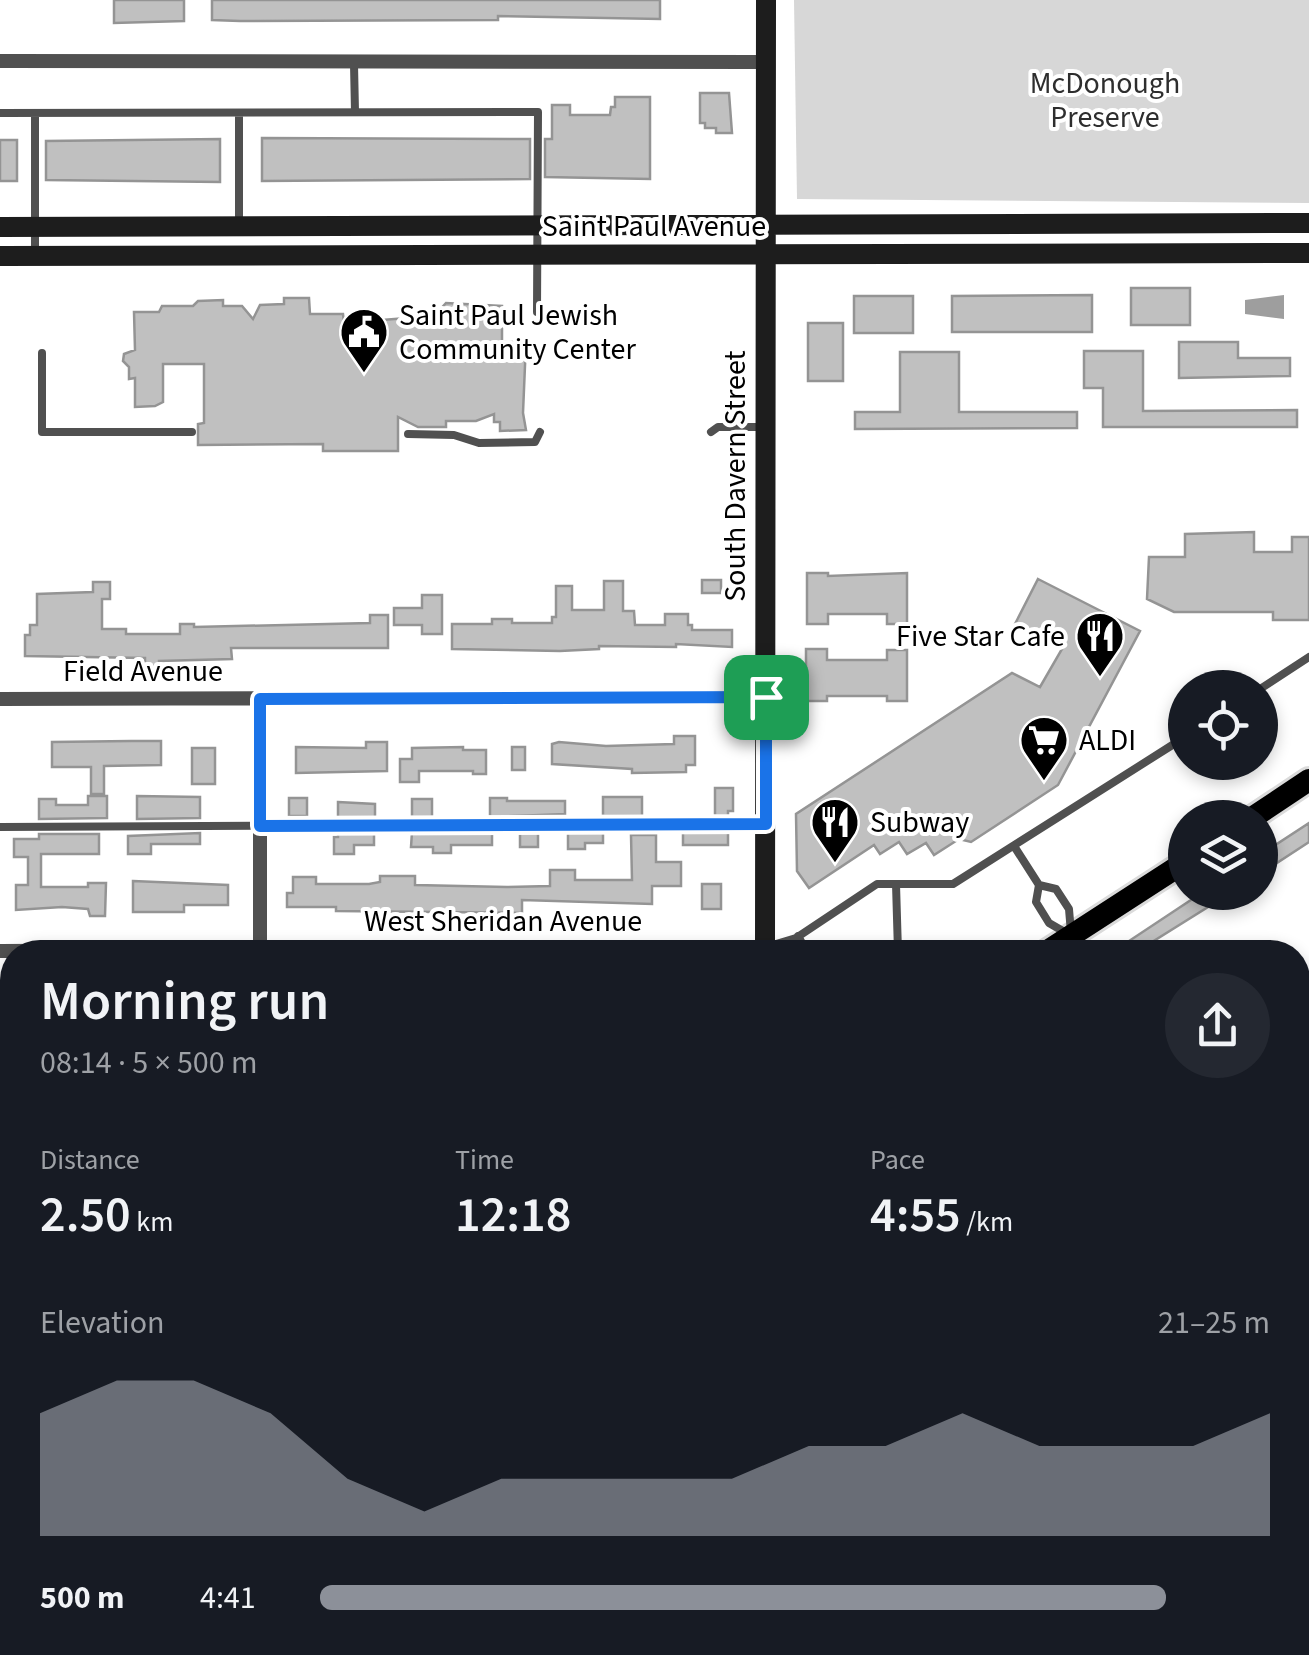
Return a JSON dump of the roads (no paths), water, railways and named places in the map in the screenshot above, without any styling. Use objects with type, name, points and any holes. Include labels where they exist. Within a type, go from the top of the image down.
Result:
[{"type":"main road","points":[[1278,801],[1309,780]]},
{"type":"main road","points":[[1081,940],[1168,875]]},
{"type":"street","name":"South Davern Street","points":[[766,0],[766,940]]},
{"type":"street","points":[[0,61],[766,62]]},
{"type":"street","name":"Saint Paul Avenue","points":[[0,227],[1309,223]]},
{"type":"street","name":"Saint Paul Avenue","points":[[0,256],[1309,253]]},
{"type":"street","name":"Field Avenue","points":[[0,699],[766,697]]},
{"type":"street","points":[[260,699],[260,940]]},
{"type":"lane","points":[[354,64],[355,112]]},
{"type":"lane","points":[[0,113],[538,112],[537,312]]},
{"type":"lane","points":[[35,113],[35,256]]},
{"type":"lane","points":[[239,113],[239,227]]},
{"type":"lane","points":[[42,354],[42,432],[192,432]]},
{"type":"lane","points":[[712,432],[718,427],[764,427]]},
{"type":"lane","points":[[408,434],[454,435],[479,443],[498,443],[535,442],[540,432]]},
{"type":"lane","points":[[1278,677],[1309,657]]},
{"type":"lane","points":[[789,940],[877,884],[953,884],[1168,748]]},
{"type":"lane","points":[[0,827],[766,824]]},
{"type":"lane","points":[[1014,846],[1039,885],[1036,902],[1050,923],[1071,940]]},
{"type":"lane","points":[[896,884],[898,940]]},
{"type":"lane","points":[[1039,885],[1056,889],[1069,909],[1075,940]]},
{"type":"lane","points":[[798,936],[800,940]]},
{"type":"place","name":"Saint Paul Jewish Community Center","points":[[364,374]]},
{"type":"place","name":"Five Star Cafe","points":[[1100,678]]},
{"type":"place","name":"ALDI","points":[[1044,782]]},
{"type":"place","name":"Subway","points":[[835,864]]},
{"type":"park label","name":"McDonough Preserve","points":[[1105,100]]}]
